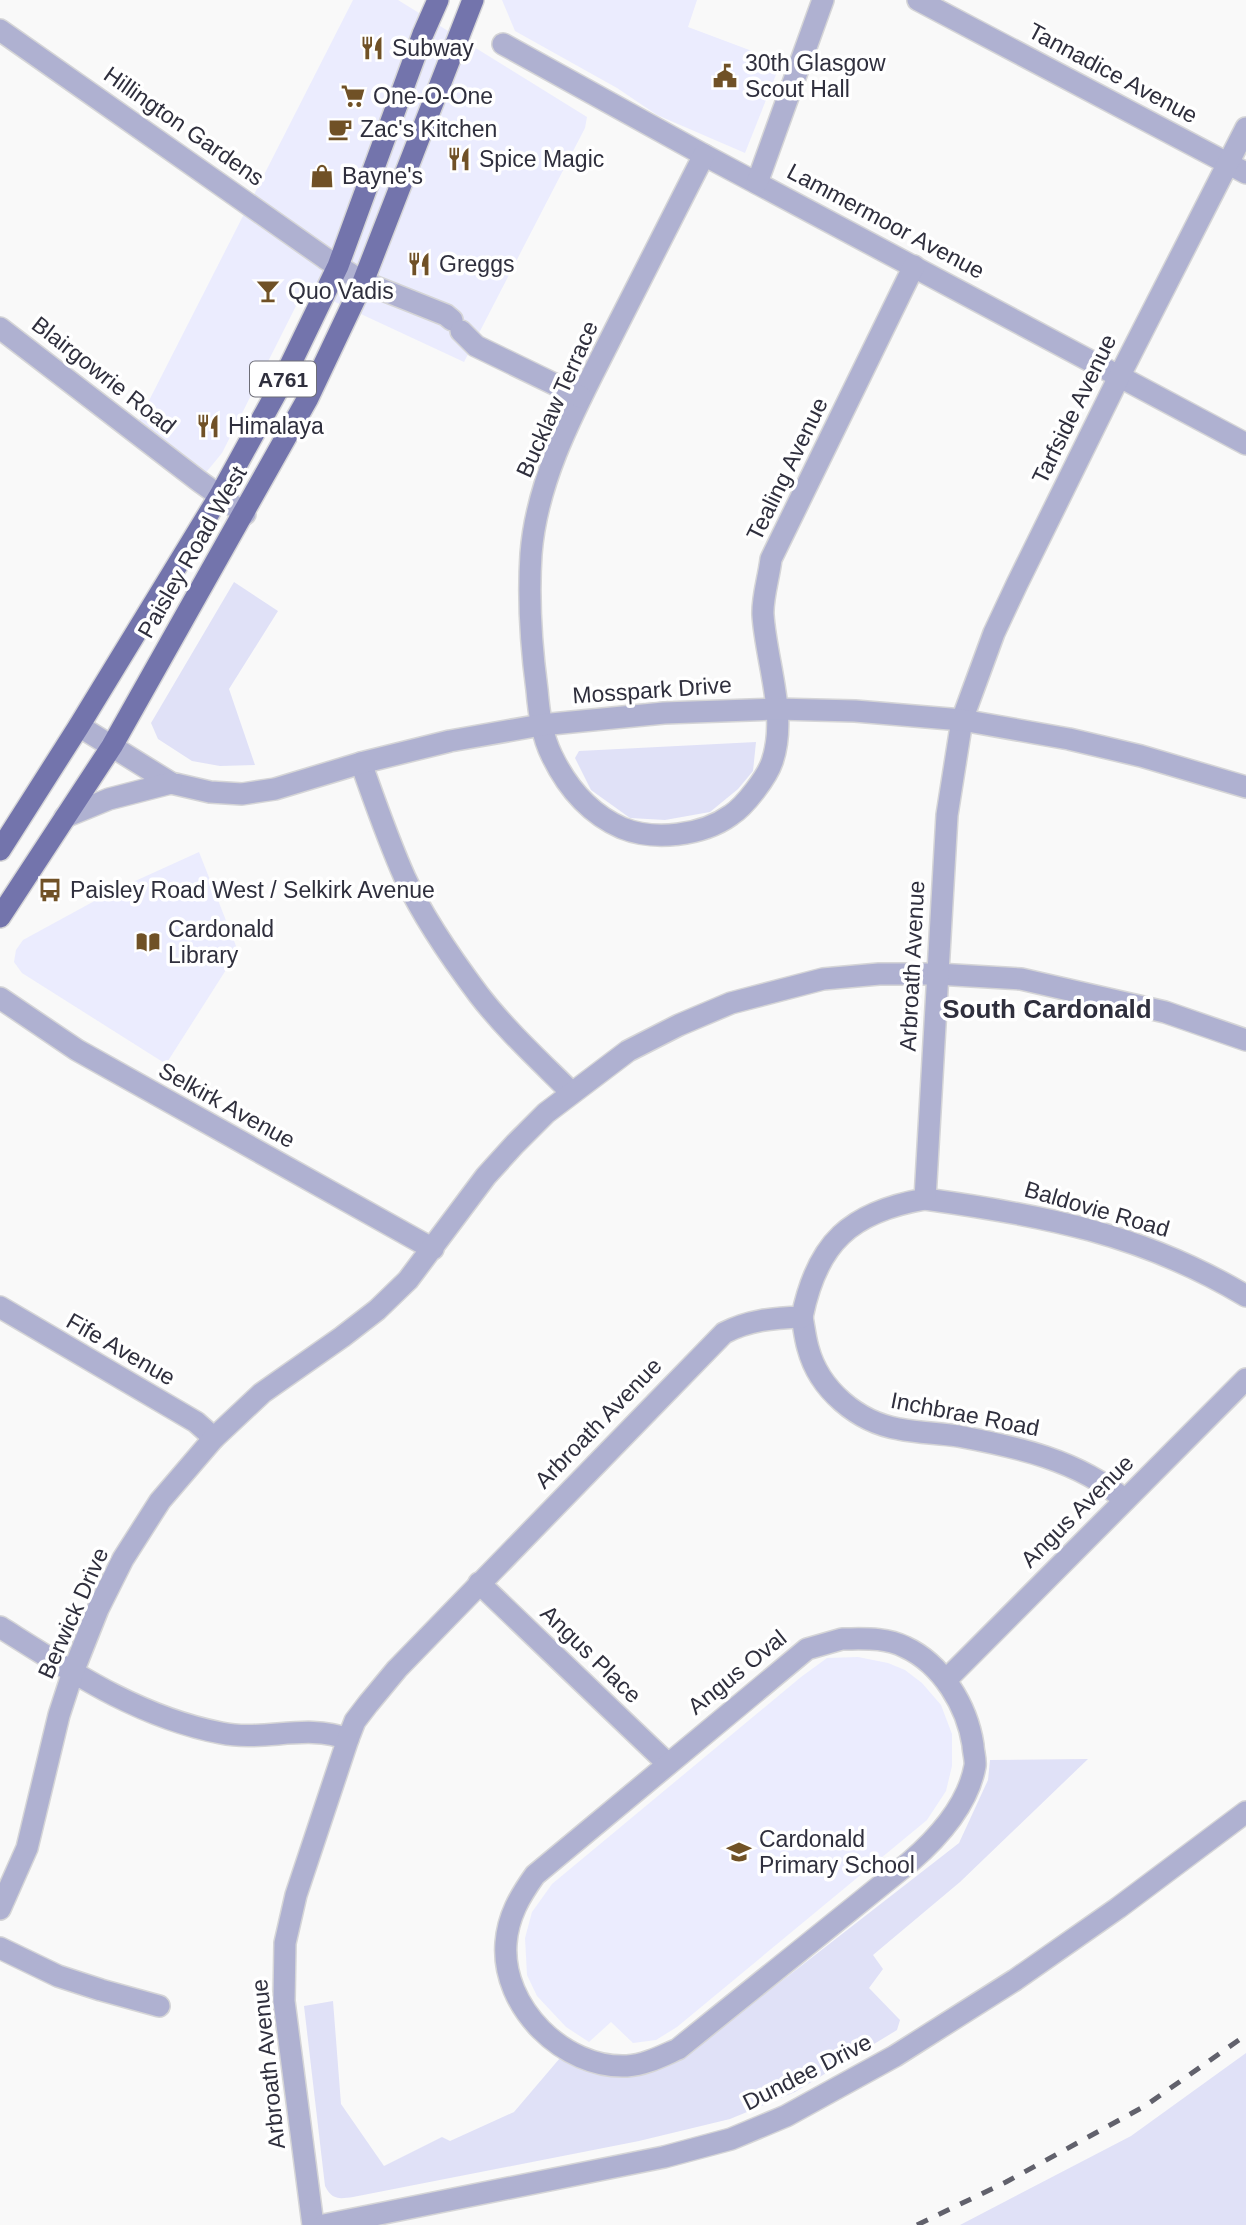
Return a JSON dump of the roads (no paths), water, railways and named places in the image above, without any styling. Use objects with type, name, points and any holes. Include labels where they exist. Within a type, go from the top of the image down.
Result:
[{"type":"main road","name":"Paisley Road West","points":[[0,918],[112,746],[308,398],[363,282],[473,0]]},
{"type":"main road","name":"Paisley Road West","points":[[0,850],[220,495],[280,386],[338,265],[431,2]]},
{"type":"main road","points":[[431,2],[465,21]]},
{"type":"street","points":[[757,183],[823,0]]},
{"type":"street","name":"Tannadice Avenue","points":[[918,0],[1237,168]]},
{"type":"street","name":"Hillington Gardens","points":[[0,30],[363,282],[446,315],[476,346],[582,397]]},
{"type":"street","name":"Lammermoor Avenue","points":[[503,44],[704,155],[1246,443]]},
{"type":"street","name":"Tarfside Avenue","points":[[962,720],[994,633],[1120,375],[1237,168],[1246,128]]},
{"type":"street","name":"Bucklaw Terrace","points":[[541,725],[531,647],[529,591],[532,550],[551,465],[582,397],[704,155]]},
{"type":"street","name":"Tealing Avenue","points":[[541,725],[551,754],[570,788],[595,812],[622,828],[651,835],[679,834],[708,827],[732,815],[755,790],[771,765],[777,745],[776,709],[763,613],[771,559],[914,266]]},
{"type":"street","name":"Blairgowrie Road","points":[[0,328],[245,514]]},
{"type":"street","name":"Mosspark Drive","points":[[79,726],[171,783],[210,792],[243,794],[275,789],[361,763],[450,741],[541,725],[664,713],[776,709],[855,710],[962,720],[1081,742],[1246,787]]},
{"type":"street","name":"Arbroath Avenue","points":[[925,1199],[947,815],[962,720]]},
{"type":"street","points":[[361,763],[406,880],[439,938],[480,996],[514,1035],[571,1092]]},
{"type":"street","points":[[65,817],[109,799],[171,783]]},
{"type":"street","name":"Berwick Drive","points":[[0,1909],[27,1848],[59,1715],[73,1672],[98,1609],[123,1559],[160,1501],[214,1438],[262,1393],[377,1310],[408,1280],[486,1176],[546,1113],[628,1051],[731,1003],[823,979],[879,974],[1021,979],[1165,1012],[1246,1040]]},
{"type":"street","name":"Selkirk Avenue","points":[[0,998],[77,1051],[433,1249]]},
{"type":"street","points":[[802,1317],[808,1287],[818,1263],[834,1241],[855,1224],[878,1212],[925,1199]]},
{"type":"street","name":"Baldovie Road","points":[[925,1199],[1012,1211],[1064,1222],[1135,1244],[1184,1263],[1246,1296]]},
{"type":"street","name":"Fife Avenue","points":[[0,1307],[195,1422],[214,1438]]},
{"type":"street","name":"Arbroath Avenue","points":[[313,2225],[284,2001],[285,1943],[296,1895],[348,1739],[362,1713],[397,1670],[479,1583],[724,1333],[741,1324],[769,1318],[802,1317]]},
{"type":"street","name":"Inchbrae Road","points":[[802,1317],[808,1350],[817,1370],[834,1394],[857,1413],[876,1423],[899,1429],[989,1442],[1063,1462],[1106,1484],[1125,1500]]},
{"type":"street","name":"Angus Avenue","points":[[946,1680],[1246,1379]]},
{"type":"street","name":"Angus Place","points":[[479,1583],[667,1763]]},
{"type":"street","points":[[0,1627],[140,1709],[171,1720],[250,1738],[316,1731],[348,1739]]},
{"type":"street","name":"Angus Oval","points":[[842,1639],[883,1639],[907,1647],[946,1680],[960,1702],[970,1730],[975,1764],[963,1801],[944,1829],[910,1862],[678,2049],[652,2061],[627,2066],[588,2061],[560,2047],[545,2035],[515,1992],[506,1945],[517,1899],[535,1875],[807,1649],[842,1639]]},
{"type":"street","name":"Dundee Drive","points":[[324,2225],[664,2157],[731,2139],[786,2116],[895,2056],[1015,1980],[1125,1903],[1246,1812]]},
{"type":"street","points":[[0,1948],[58,1976],[159,2006]]},
{"type":"railway","points":[[917,2225],[1006,2182],[1145,2106],[1246,2035]]},
{"type":"place","name":"Subway","points":[[372,48]]},
{"type":"place","name":"30th Glasgow Scout Hall","points":[[725,76]]},
{"type":"place","name":"One-O-One","points":[[353,96]]},
{"type":"place","name":"Zac's Kitchen","points":[[340,129]]},
{"type":"place","name":"Spice Magic","points":[[459,159]]},
{"type":"place","name":"Bayne's","points":[[322,176]]},
{"type":"place","name":"Greggs","points":[[419,264]]},
{"type":"place","name":"Quo Vadis","points":[[268,291]]},
{"type":"place","name":"Himalaya","points":[[208,426]]},
{"type":"place","name":"Paisley Road West / Selkirk Avenue","points":[[50,890]]},
{"type":"place","name":"Cardonald Library","points":[[148,942]]},
{"type":"place","name":"Cardonald Primary School","points":[[739,1852]]},
{"type":"district","name":"South Cardonald","points":[[1047,1009]]}]
